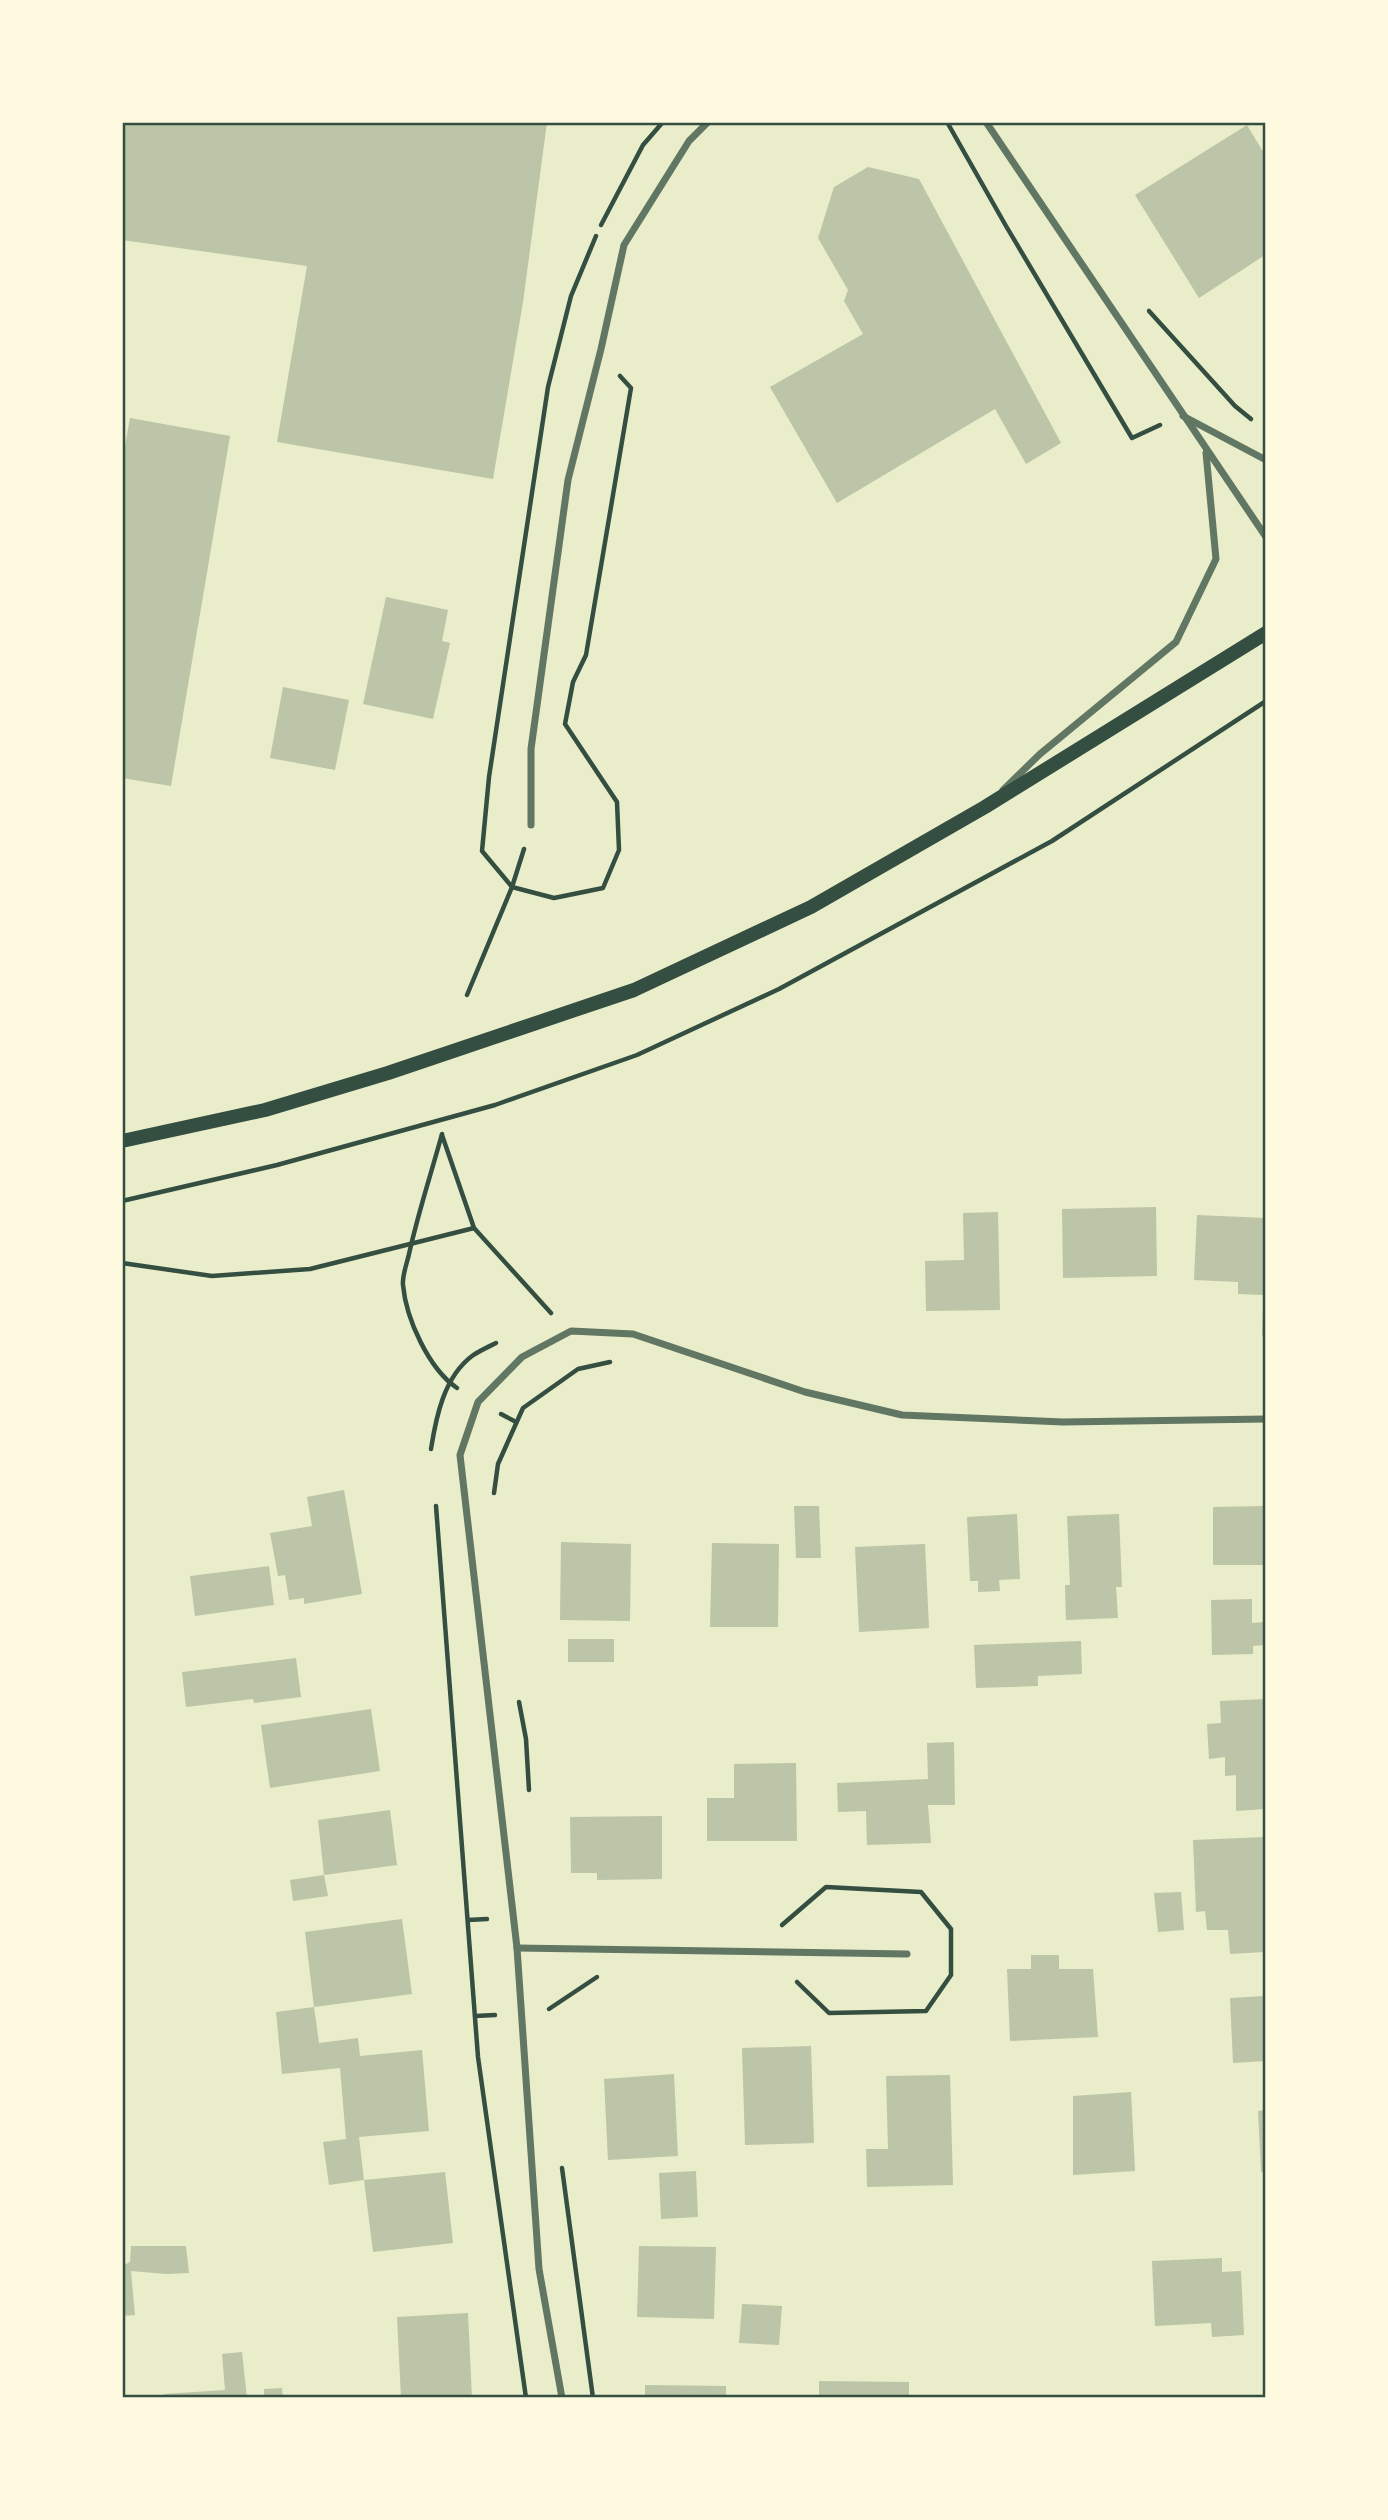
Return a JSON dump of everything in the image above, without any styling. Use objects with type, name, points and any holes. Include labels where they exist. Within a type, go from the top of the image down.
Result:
[{"type":"main road","points":[[122,1141],[265,1110],[388,1073],[634,990],[811,907],[985,807],[1265,633]]},
{"type":"street","points":[[531,825],[531,749],[568,480],[624,245],[689,141],[708,122]]},
{"type":"street","points":[[986,122],[1265,537]]},
{"type":"street","points":[[1183,415],[1265,460]]},
{"type":"street","points":[[985,807],[1040,754],[1176,642],[1216,559],[1206,450]]},
{"type":"street","points":[[562,2398],[539,2269],[517,1948],[460,1455],[478,1402],[522,1357],[571,1331],[633,1334],[805,1392],[902,1415],[1063,1422],[1265,1419]]},
{"type":"street","points":[[517,1948],[907,1954]]},
{"type":"path","points":[[947,122],[1132,438],[1183,415],[1235,406]]},
{"type":"path","points":[[1149,310],[1235,406],[1255,422]]},
{"type":"path","points":[[122,1201],[277,1165],[482,1109],[637,1055],[779,989],[1052,841],[1265,701]]},
{"type":"path","points":[[467,995],[512,887],[531,825]]},
{"type":"path","points":[[478,1402],[450,1383],[425,1353],[411,1319],[403,1284],[442,1134],[474,1228],[541,1305],[571,1331]]},
{"type":"path","points":[[122,1263],[212,1276],[310,1269],[474,1228]]},
{"type":"path","points":[[493,1502],[498,1464],[523,1408],[578,1368],[614,1362]]},
{"type":"path","points":[[519,1701],[526,1739],[529,1791]]},
{"type":"path","points":[[544,1999],[545,2012]]},
{"type":"path","points":[[561,2158],[593,2398]]},
{"type":"building","points":[[122,122],[547,122],[523,302],[493,479],[277,442],[307,266],[122,240]]},
{"type":"building","points":[[1247,125],[1265,155],[1265,255],[1199,298],[1135,195]]},
{"type":"building","points":[[868,167],[919,179],[1061,443],[1026,464],[995,409],[837,503],[770,387],[863,334],[844,301],[848,290],[818,238],[834,187]]},
{"type":"building","points":[[130,418],[230,436],[171,786],[122,778],[122,462]]},
{"type":"building","points":[[386,597],[448,610],[442,641],[450,643],[433,719],[363,704]]},
{"type":"building","points":[[283,687],[349,700],[335,770],[270,758]]},
{"type":"building","points":[[1156,1207],[1157,1276],[1063,1278],[1062,1209]]},
{"type":"building","points":[[998,1212],[1000,1310],[926,1311],[925,1261],[964,1260],[963,1213]]},
{"type":"building","points":[[1197,1215],[1265,1218],[1263,1295],[1238,1294],[1238,1282],[1194,1280]]},
{"type":"building","points":[[1265,1307],[1265,1336],[1262,1336]]},
{"type":"building","points":[[344,1490],[362,1594],[304,1604],[304,1598],[289,1600],[285,1575],[278,1576],[270,1533],[312,1526],[307,1497]]},
{"type":"building","points":[[794,1506],[819,1506],[821,1558],[796,1558]]},
{"type":"building","points":[[1265,1506],[1265,1565],[1213,1565],[1213,1507]]},
{"type":"building","points":[[1017,1514],[1020,1579],[999,1580],[1000,1591],[978,1592],[978,1581],[970,1581],[967,1517]]},
{"type":"building","points":[[1119,1514],[1122,1587],[1116,1587],[1118,1618],[1066,1620],[1065,1585],[1070,1585],[1067,1516]]},
{"type":"building","points":[[561,1542],[631,1544],[630,1621],[560,1620]]},
{"type":"building","points":[[712,1543],[779,1544],[778,1627],[710,1627]]},
{"type":"building","points":[[925,1544],[929,1628],[859,1632],[855,1547]]},
{"type":"building","points":[[269,1566],[274,1605],[195,1616],[190,1576]]},
{"type":"building","points":[[1252,1599],[1252,1623],[1265,1622],[1265,1645],[1253,1646],[1253,1654],[1212,1655],[1211,1600]]},
{"type":"building","points":[[568,1639],[614,1639],[614,1662],[568,1662]]},
{"type":"building","points":[[1081,1641],[1082,1674],[1038,1676],[1038,1686],[976,1688],[974,1645]]},
{"type":"building","points":[[296,1658],[301,1697],[254,1703],[253,1699],[186,1707],[182,1672]]},
{"type":"building","points":[[1265,1699],[1265,1809],[1236,1811],[1236,1775],[1225,1776],[1225,1757],[1209,1759],[1207,1724],[1221,1723],[1220,1701]]},
{"type":"building","points":[[371,1709],[380,1771],[270,1788],[261,1725]]},
{"type":"building","points":[[954,1742],[955,1805],[928,1805],[931,1843],[867,1845],[866,1811],[838,1812],[837,1783],[928,1779],[927,1743]]},
{"type":"building","points":[[796,1763],[797,1841],[707,1841],[707,1798],[734,1798],[734,1764]]},
{"type":"building","points":[[390,1810],[397,1865],[324,1875],[318,1820]]},
{"type":"building","points":[[662,1816],[662,1879],[597,1880],[597,1873],[571,1873],[570,1817]]},
{"type":"building","points":[[1265,1837],[1265,1952],[1230,1954],[1228,1930],[1207,1930],[1205,1911],[1196,1912],[1193,1840]]},
{"type":"building","points":[[324,1875],[328,1896],[293,1901],[290,1880]]},
{"type":"building","points":[[1181,1892],[1184,1930],[1158,1932],[1154,1893]]},
{"type":"building","points":[[402,1919],[412,1994],[314,2007],[305,1932]]},
{"type":"building","points":[[1031,1955],[1059,1955],[1059,1969],[1093,1969],[1098,2037],[1010,2041],[1007,1969],[1031,1969]]},
{"type":"building","points":[[1265,1996],[1265,2061],[1233,2063],[1230,1998]]},
{"type":"building","points":[[314,2007],[319,2043],[358,2038],[360,2056],[422,2050],[429,2131],[359,2137],[364,2180],[329,2185],[323,2142],[346,2139],[340,2068],[282,2074],[276,2012]]},
{"type":"building","points":[[811,2046],[814,2143],[745,2145],[742,2048]]},
{"type":"building","points":[[674,2074],[678,2156],[608,2160],[604,2079]]},
{"type":"building","points":[[950,2075],[953,2185],[867,2187],[866,2149],[888,2149],[886,2076]]},
{"type":"building","points":[[1131,2092],[1135,2171],[1073,2175],[1073,2096]]},
{"type":"building","points":[[1265,2110],[1265,2171],[1261,2172],[1258,2111]]},
{"type":"building","points":[[696,2171],[698,2217],[661,2219],[659,2173]]},
{"type":"building","points":[[445,2172],[453,2243],[373,2252],[364,2180]]},
{"type":"building","points":[[131,2246],[186,2246],[189,2273],[131,2271],[135,2315],[122,2316],[122,2266],[130,2262]]},
{"type":"building","points":[[639,2246],[716,2247],[714,2319],[637,2317]]},
{"type":"building","points":[[1222,2258],[1222,2272],[1241,2271],[1244,2335],[1212,2337],[1211,2323],[1155,2326],[1152,2261]]},
{"type":"building","points":[[742,2304],[782,2306],[779,2345],[739,2343]]},
{"type":"building","points":[[468,2313],[472,2398],[401,2398],[397,2317]]},
{"type":"building","points":[[242,2352],[247,2398],[164,2398],[164,2394],[225,2390],[222,2354]]},
{"type":"building","points":[[819,2381],[909,2382],[909,2398],[819,2398]]},
{"type":"building","points":[[645,2385],[726,2386],[726,2398],[645,2398]]},
{"type":"building","points":[[282,2388],[283,2398],[264,2398],[264,2389]]}]
